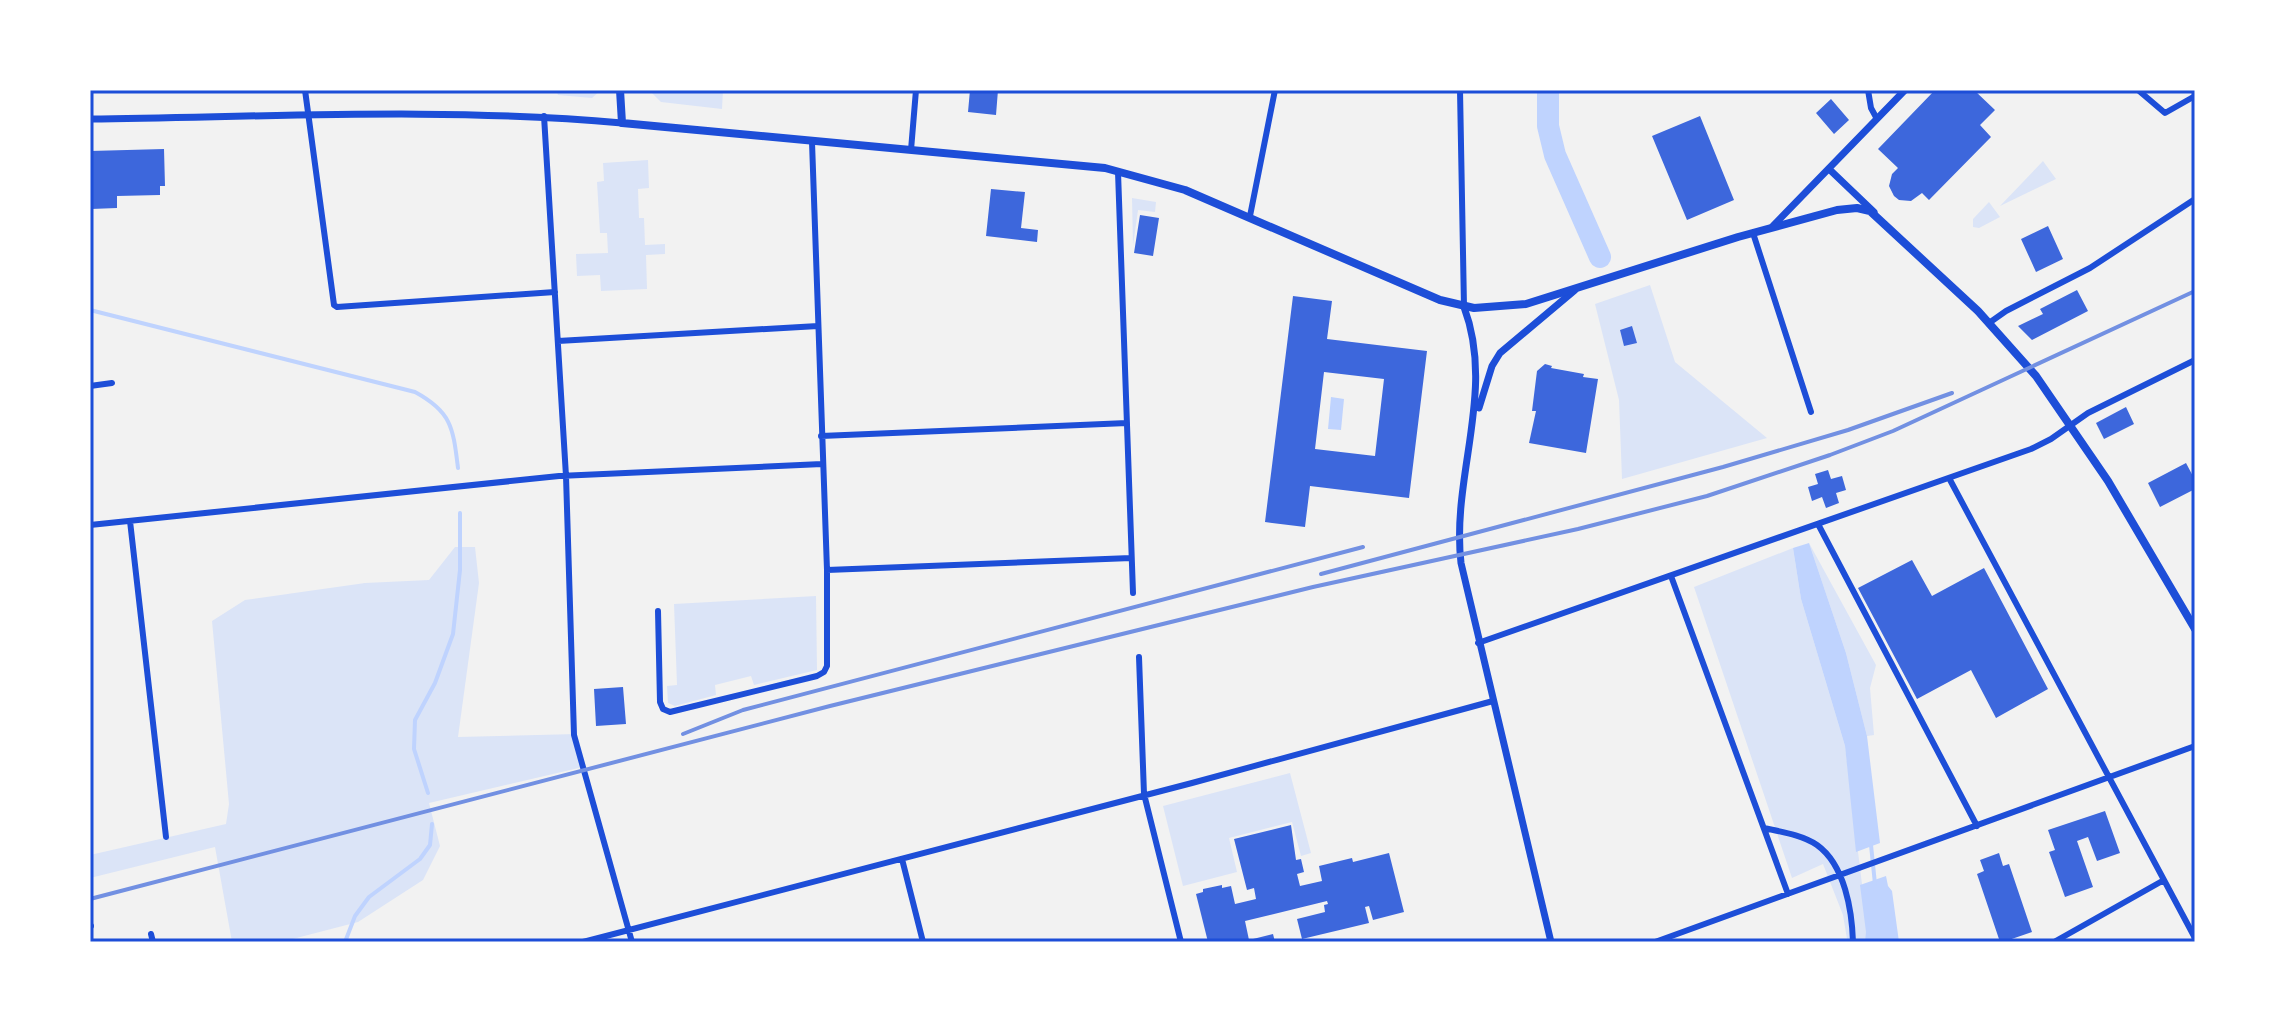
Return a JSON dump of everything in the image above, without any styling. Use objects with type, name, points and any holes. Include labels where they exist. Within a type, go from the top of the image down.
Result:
[{"type":"main road","points":[[620,90],[622,123],[1105,168],[1185,190],[1440,300],[1464,307],[1515,306],[1772,227],[1844,208],[1864,209],[1876,214],[1989,323],[2036,376],[2147,544],[2195,629]]},
{"type":"street","points":[[305,90],[334,305],[555,292]]},
{"type":"street","points":[[911,150],[916,90]]},
{"type":"street","points":[[1250,216],[1275,90]]},
{"type":"street","points":[[1460,90],[1464,307],[1475,338],[1477,362],[1473,429]]},
{"type":"street","points":[[1868,90],[1871,108],[1877,119]]},
{"type":"street","points":[[1772,227],[1905,90]]},
{"type":"street","points":[[2138,90],[2165,113],[2195,96]]},
{"type":"street","points":[[544,116],[566,476],[574,735],[632,942]]},
{"type":"street","points":[[90,119],[544,116],[622,123]]},
{"type":"street","points":[[658,611],[660,702],[663,709],[670,712],[824,672],[829,657],[812,142]]},
{"type":"street","points":[[1829,169],[1876,214]]},
{"type":"street","points":[[1118,172],[1133,593]]},
{"type":"street","points":[[1989,323],[2006,311],[2090,268],[2195,199]]},
{"type":"street","points":[[1753,233],[1811,412]]},
{"type":"street","points":[[1551,942],[1462,575],[1459,536],[1462,488],[1473,429],[1489,374],[1500,353],[1575,290]]},
{"type":"street","points":[[558,341],[818,326]]},
{"type":"street","points":[[1478,643],[2031,449],[2088,413],[2195,360]]},
{"type":"street","points":[[90,386],[112,383]]},
{"type":"street","points":[[821,436],[1127,423]]},
{"type":"street","points":[[90,525],[566,476],[822,464]]},
{"type":"street","points":[[1949,478],[2195,938]]},
{"type":"street","points":[[130,521],[166,837]]},
{"type":"street","points":[[1818,524],[1977,826]]},
{"type":"street","points":[[827,570],[1131,558]]},
{"type":"street","points":[[1671,576],[1788,894]]},
{"type":"street","points":[[1139,657],[1144,794],[1181,942]]},
{"type":"street","points":[[583,942],[1493,701]]},
{"type":"street","points":[[1655,942],[2195,746]]},
{"type":"street","points":[[1764,828],[1803,838],[1819,846],[1829,858],[1850,903],[1853,942]]},
{"type":"street","points":[[902,859],[923,942]]},
{"type":"street","points":[[2054,942],[2164,880]]},
{"type":"street","points":[[151,934],[153,942]]},
{"type":"shaded area","points":[[556,90],[601,90],[592,98],[558,95]]},
{"type":"shaded area","points":[[649,90],[723,90],[722,109],[661,102]]},
{"type":"shaded area","points":[[648,160],[649,188],[638,189],[639,218],[644,218],[645,245],[665,244],[665,254],[646,255],[647,289],[601,291],[600,275],[577,276],[576,254],[608,253],[607,233],[600,233],[597,182],[604,181],[603,163]]},
{"type":"shaded area","points":[[2043,161],[2056,179],[2000,206]]},
{"type":"shaded area","points":[[1132,198],[1156,202],[1155,212],[1138,210],[1133,245]]},
{"type":"shaded area","points":[[1989,202],[2000,217],[1979,228],[1973,227],[1973,219]]},
{"type":"shaded area","points":[[1650,285],[1675,362],[1767,438],[1622,479],[1619,400],[1595,304]]},
{"type":"shaded area","points":[[1809,543],[1876,665],[1870,688],[1874,735],[1867,736],[1846,653]]},
{"type":"shaded area","points":[[455,547],[475,547],[479,583],[458,737],[577,734],[583,767],[429,803],[440,846],[423,880],[358,922],[281,942],[232,942],[215,847],[90,878],[90,855],[226,824],[229,804],[212,621],[245,600],[365,583],[429,580]]},
{"type":"shaded area","points":[[1793,548],[1801,599],[1845,746],[1868,933],[1872,942],[1839,942],[1847,939],[1843,915],[1823,864],[1792,878],[1694,587]]},
{"type":"shaded area","points":[[816,596],[817,670],[754,685],[751,676],[715,685],[716,695],[675,706],[668,703],[667,686],[677,685],[674,604]]},
{"type":"shaded area","points":[[1290,773],[1311,853],[1301,856],[1292,822],[1229,838],[1237,872],[1183,886],[1163,806]]},
{"type":"water","points":[[1331,397],[1344,399],[1341,430],[1328,429]]},
{"type":"water","points":[[1809,543],[1846,653],[1867,736],[1880,843],[1856,852],[1845,746],[1801,599],[1793,548]]},
{"type":"water","points":[[1886,876],[1892,891],[1899,942],[1865,942],[1860,885]]},
{"type":"building","points":[[970,90],[998,90],[996,115],[968,112]]},
{"type":"building","points":[[1935,90],[1974,90],[1995,110],[1980,125],[1991,137],[1929,200],[1922,193],[1911,201],[1899,200],[1889,186],[1892,174],[1898,168],[1878,149]]},
{"type":"building","points":[[1831,99],[1849,120],[1834,134],[1816,113]]},
{"type":"building","points":[[1700,116],[1734,200],[1687,220],[1652,136]]},
{"type":"building","points":[[164,149],[165,186],[160,186],[160,195],[117,196],[117,208],[91,209],[90,151]]},
{"type":"building","points":[[991,189],[1025,192],[1021,228],[1038,230],[1037,242],[986,236]]},
{"type":"building","points":[[1140,215],[1159,218],[1153,256],[1134,253]]},
{"type":"building","points":[[2048,226],[2063,259],[2036,272],[2021,239]]},
{"type":"building","points":[[2077,290],[2088,311],[2032,340],[2018,326],[2043,314],[2040,309]]},
{"type":"building","points":[[1293,296],[1332,301],[1327,339],[1427,351],[1409,498],[1310,486],[1305,527],[1265,522]],"holes":[[[1324,372],[1384,379],[1375,456],[1315,449]]]},
{"type":"building","points":[[1632,326],[1637,343],[1624,346],[1620,330]]},
{"type":"building","points":[[1545,364],[1598,379],[1586,453],[1529,443],[1536,411],[1532,411],[1537,371]]},
{"type":"building","points":[[2126,407],[2134,424],[2104,439],[2096,423]]},
{"type":"building","points":[[2186,463],[2195,480],[2195,489],[2160,507],[2148,483]]},
{"type":"building","points":[[1828,470],[1831,479],[1842,476],[1846,490],[1836,493],[1839,503],[1826,508],[1822,497],[1812,501],[1808,487],[1818,484],[1815,474]]},
{"type":"building","points":[[1912,560],[1932,596],[1984,568],[2048,689],[1996,718],[1971,670],[1917,699],[1858,588]]},
{"type":"building","points":[[623,687],[626,724],[596,726],[594,689]]},
{"type":"building","points":[[2105,811],[2120,853],[2097,861],[2088,837],[2077,841],[2093,887],[2065,897],[2049,852],[2055,850],[2048,830]]},
{"type":"building","points":[[1291,825],[1296,860],[1301,859],[1304,872],[1297,874],[1300,886],[1322,881],[1319,866],[1389,853],[1404,912],[1373,920],[1369,906],[1365,907],[1369,923],[1302,939],[1297,919],[1325,912],[1327,901],[1245,921],[1249,940],[1273,934],[1275,942],[1208,942],[1196,894],[1203,892],[1203,889],[1222,885],[1222,888],[1231,886],[1235,904],[1256,899],[1254,888],[1247,890],[1234,839]]},
{"type":"building","points":[[1999,853],[2003,866],[2009,864],[2032,932],[2003,942],[2000,942],[1977,874],[1984,871],[1980,860]]},
{"type":"waterway","points":[[1548,90],[1548,126],[1555,155],[1600,257]]},
{"type":"waterway","points":[[90,310],[415,392],[444,414],[452,432],[458,468]]},
{"type":"waterway","points":[[428,793],[414,749],[415,720],[435,683],[453,634],[460,570],[460,513]]},
{"type":"waterway","points":[[345,942],[355,916],[369,897],[420,859],[430,845],[432,824]]},
{"type":"waterway","points":[[1871,845],[1875,884]]},
{"type":"railway","points":[[90,899],[830,706],[1313,587],[1578,529],[1707,496],[1893,431],[2195,291]]},
{"type":"railway","points":[[1321,574],[1723,467],[1848,430],[1952,393]]},
{"type":"railway","points":[[683,734],[743,710],[1363,547]]}]
